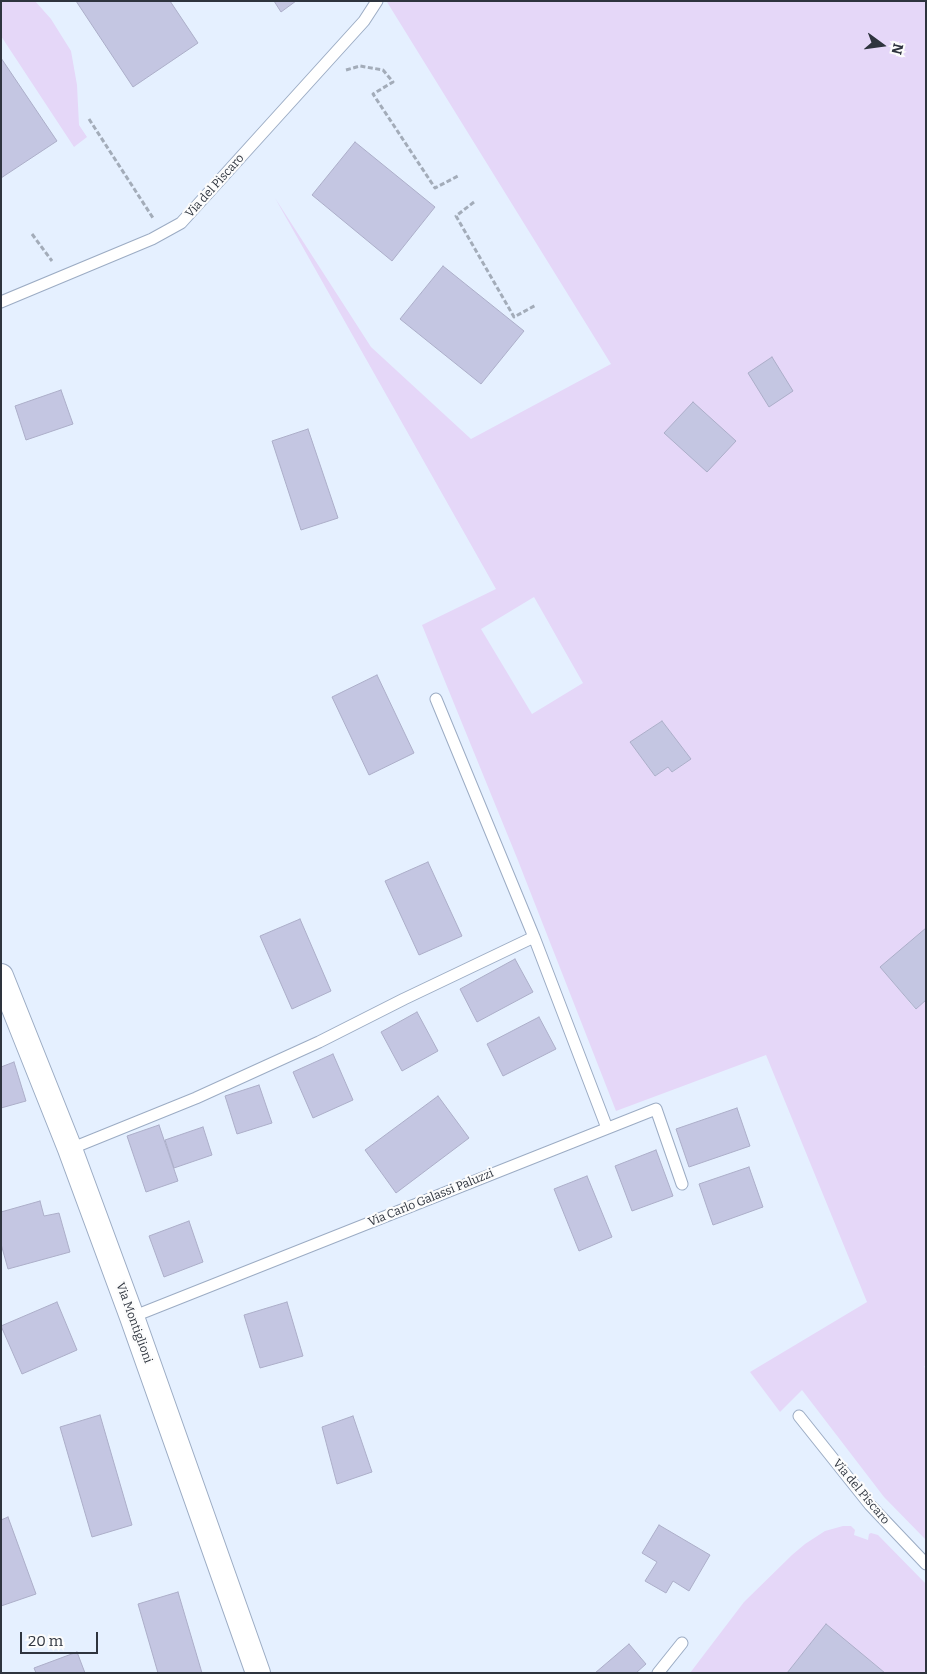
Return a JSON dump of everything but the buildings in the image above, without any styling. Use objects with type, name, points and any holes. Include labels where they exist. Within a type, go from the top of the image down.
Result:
[{"type":"street","name":"Via Montiglioni","points":[[1,976],[70,1149],[132,1317],[258,1673]]},
{"type":"lane","name":"Via del Piscaro","points":[[1,302],[152,240],[181,223],[364,21],[377,1]]},
{"type":"lane","points":[[436,699],[534,937],[608,1128]]},
{"type":"lane","points":[[70,1149],[196,1098],[319,1042],[534,937]]},
{"type":"lane","name":"Via Carlo Galassi Paluzzi","points":[[132,1317],[656,1109],[682,1184]]},
{"type":"lane","name":"Via del Piscaro","points":[[799,1416],[870,1506],[926,1564]]},
{"type":"lane","points":[[658,1673],[682,1642]]},
{"type":"path","points":[[340,72],[360,66],[383,70],[393,82],[373,94],[435,188],[458,176]]},
{"type":"path","points":[[89,119],[154,220]]},
{"type":"path","points":[[474,202],[456,216],[514,317],[536,305]]},
{"type":"path","points":[[32,234],[53,263]]},
{"type":"shaded area","points":[[1,1],[35,1],[51,19],[71,51],[77,85],[79,125],[87,137],[74,147],[1,36]]},
{"type":"shaded area","points":[[926,1],[926,928],[881,967],[915,1009],[926,1000],[926,1364],[924,1367],[926,1368],[926,1540],[884,1497],[802,1390],[780,1412],[750,1372],[867,1302],[766,1055],[616,1111],[517,858],[422,625],[496,589],[275,198],[371,347],[471,439],[611,364],[387,2]],"holes":[[[534,597],[583,683],[532,714],[481,629]],[[662,721],[690,759],[673,772],[668,767],[655,776],[631,742]]]},
{"type":"shaded area","points":[[843,1526],[851,1526],[855,1530],[854,1535],[868,1540],[871,1533],[878,1535],[926,1584],[926,1673],[885,1673],[826,1625],[787,1673],[690,1673],[744,1602],[792,1555],[825,1531]]}]
